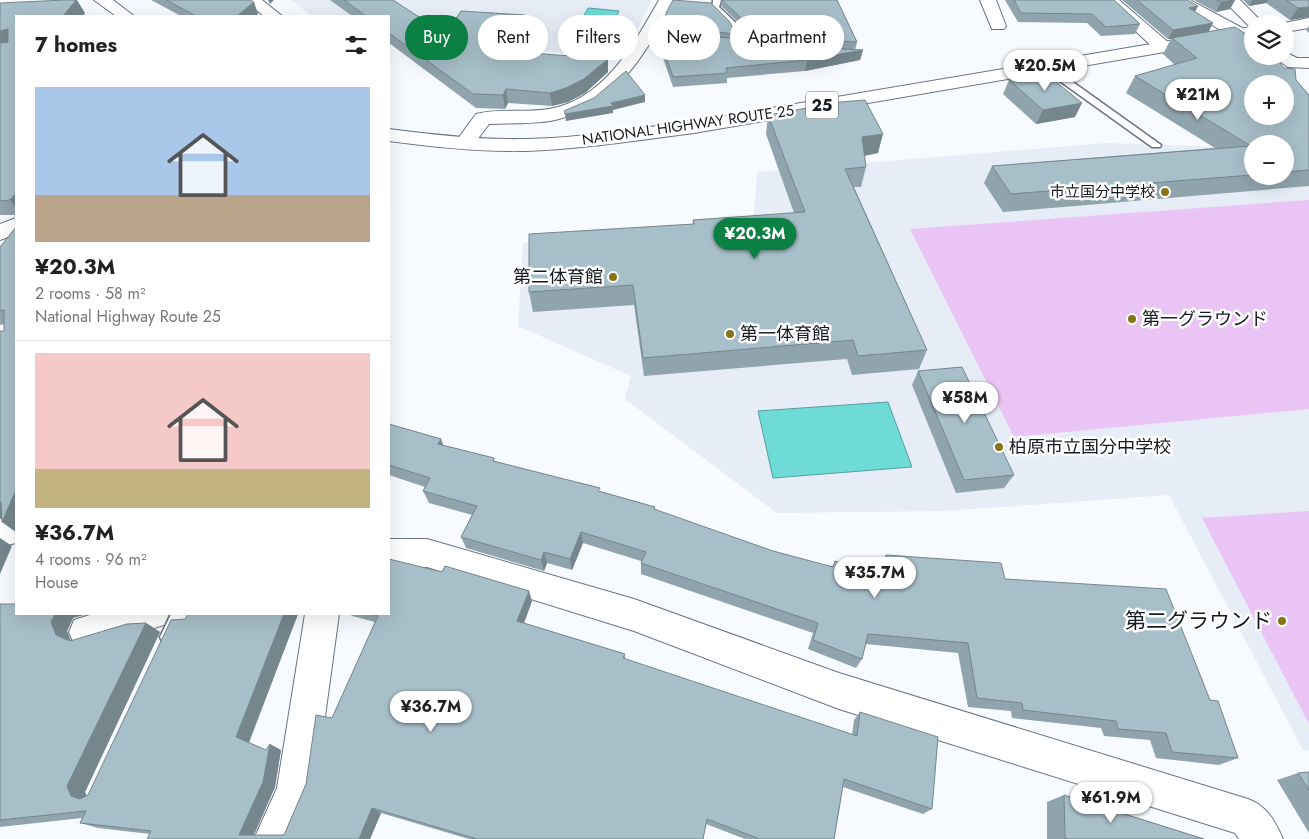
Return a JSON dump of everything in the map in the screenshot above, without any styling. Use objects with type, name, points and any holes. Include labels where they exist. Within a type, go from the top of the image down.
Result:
[{"type":"main road","points":[[102,0],[120,15]]},
{"type":"main road","points":[[252,0],[273,15]]},
{"type":"main road","points":[[988,0],[998,26]]},
{"type":"main road","points":[[1110,0],[1163,47]]},
{"type":"main road","points":[[1178,0],[1244,31]]},
{"type":"main road","points":[[1231,0],[1247,15]]},
{"type":"main road","points":[[464,144],[483,118],[534,117],[560,113],[585,103],[615,82],[632,62],[669,1]]},
{"type":"main road","points":[[1294,26],[1309,23]]},
{"type":"main road","name":"NATIONAL HIGHWAY ROUTE 25","points":[[390,135],[464,144],[545,144],[610,138],[694,127],[1244,34]]},
{"type":"main road","points":[[1294,63],[1309,63]]},
{"type":"main road","points":[[0,233],[15,226]]},
{"type":"main road","points":[[0,533],[15,529]]},
{"type":"main road","points":[[390,553],[427,553],[634,615],[839,691],[1248,818],[1263,839]]},
{"type":"main road","points":[[86,632],[148,615]]},
{"type":"main road","points":[[274,839],[296,790],[322,615]]},
{"type":"lane","points":[[714,4],[715,8],[730,22]]},
{"type":"lane","points":[[1046,67],[1156,145]]},
{"type":"lane","points":[[164,650],[180,615]]},
{"type":"shaded area","points":[[291,0],[652,0],[638,28],[638,15],[558,15],[558,52],[548,51],[548,15],[478,15],[478,46],[468,46],[468,15],[405,15],[405,44],[390,43],[390,15],[311,15]]},
{"type":"shaded area","name":"柏原市立国分中学校","points":[[1106,143],[1244,148],[1244,185],[1294,185],[1294,166],[1309,149],[1309,751],[1303,750],[1169,495],[944,511],[777,513],[625,399],[631,376],[518,326],[523,243],[753,230],[757,172]]},
{"type":"shaded area","name":"第一グラウンド","points":[[1309,200],[1309,409],[1014,437],[910,229]]},
{"type":"shaded area","name":"第二グラウンド","points":[[1309,511],[1309,724],[1202,518]]},
{"type":"water","points":[[588,8],[619,11],[617,15],[584,15]]},
{"type":"water","points":[[888,402],[912,467],[773,478],[758,411]]},
{"type":"building","points":[[76,0],[64,15],[15,15],[15,194],[10,200],[0,201],[0,43],[8,42],[8,29],[0,31],[0,3]]},
{"type":"building","points":[[166,0],[250,0],[254,2],[238,15],[194,15]]},
{"type":"building","points":[[344,0],[393,0],[416,15],[405,15],[405,45],[390,34],[390,15],[365,15]]},
{"type":"building","points":[[673,0],[711,3],[729,21],[730,33],[720,32],[720,15],[666,15]]},
{"type":"building","points":[[722,0],[837,0],[857,42],[844,41],[844,15],[738,15]]},
{"type":"building","points":[[1014,0],[1114,0],[1140,24],[1106,27],[1092,14],[1021,13]]},
{"type":"building","points":[[1137,0],[1187,0],[1198,6],[1189,8],[1213,23],[1173,30]]},
{"type":"building","points":[[1217,0],[1235,0],[1221,2]]},
{"type":"building","points":[[1286,0],[1309,0],[1309,7],[1298,8]]},
{"type":"building","points":[[461,11],[525,15],[478,15],[478,60],[548,60],[548,54],[558,55],[558,60],[607,60],[584,79],[550,93],[506,89],[503,95],[473,94],[426,60],[468,60],[468,15],[458,15]]},
{"type":"building","points":[[1235,27],[1244,33],[1244,65],[1282,65],[1284,68],[1295,69],[1296,80],[1309,95],[1309,170],[1294,171],[1294,135],[1244,135],[1244,142],[1135,76],[1197,58],[1172,38]]},
{"type":"building","points":[[720,37],[730,38],[730,60],[807,60],[726,68],[727,73],[673,77],[667,60],[720,60]]},
{"type":"building","points":[[844,49],[863,50],[844,53]]},
{"type":"building","points":[[626,71],[645,95],[611,103],[613,106],[565,114],[564,111],[594,98]]},
{"type":"building","points":[[1046,74],[1082,103],[1043,110],[1009,80]]},
{"type":"building","points":[[865,100],[883,134],[862,137],[866,167],[845,169],[927,350],[858,356],[853,340],[643,358],[633,285],[529,292],[529,234],[694,224],[693,220],[805,212],[768,115],[840,102]]},
{"type":"building","points":[[1244,147],[1244,176],[1011,194],[992,166]]},
{"type":"building","points":[[15,228],[15,492],[2,522],[0,502],[0,331],[4,331],[4,310],[0,311],[0,247]]},
{"type":"building","points":[[962,367],[1014,475],[964,480],[918,371]]},
{"type":"building","points":[[390,424],[441,439],[438,444],[494,458],[493,461],[600,488],[598,491],[655,507],[654,509],[773,551],[833,567],[835,561],[889,580],[886,555],[1001,563],[1005,579],[1166,589],[1210,700],[1218,701],[1238,758],[1172,752],[1166,733],[1118,729],[1116,721],[1023,710],[1022,703],[977,698],[968,643],[868,634],[862,659],[813,640],[818,623],[641,563],[646,552],[581,532],[570,559],[544,552],[541,560],[461,537],[477,506],[423,491],[430,478],[390,465]]},
{"type":"building","points":[[390,559],[442,572],[445,566],[529,591],[517,621],[625,654],[623,658],[857,736],[860,712],[938,737],[932,809],[844,779],[834,839],[760,839],[707,819],[703,839],[477,839],[372,808],[359,839],[147,839],[151,831],[80,823],[86,811],[0,820],[0,604],[15,604],[15,615],[54,615],[51,622],[56,635],[70,641],[127,624],[146,623],[67,786],[71,796],[80,799],[88,795],[171,620],[185,619],[187,615],[284,615],[236,737],[266,750],[270,744],[263,782],[239,835],[284,835],[306,784],[316,715],[332,718],[378,616],[374,615],[390,615]]},
{"type":"building","points":[[1309,772],[1309,790],[1298,773]]},
{"type":"building","points":[[1064,795],[1204,839],[1065,838]]},
{"type":"place","name":"市立国分中学校","points":[[1165,192]]},
{"type":"place","name":"第二体育館","points":[[613,277]]},
{"type":"place","name":"第一グラウンド","points":[[1132,319]]},
{"type":"place","name":"第一体育館","points":[[730,334]]},
{"type":"place","name":"柏原市立国分中学校","points":[[999,447]]},
{"type":"place","name":"第二グラウンド","points":[[1282,621]]}]
